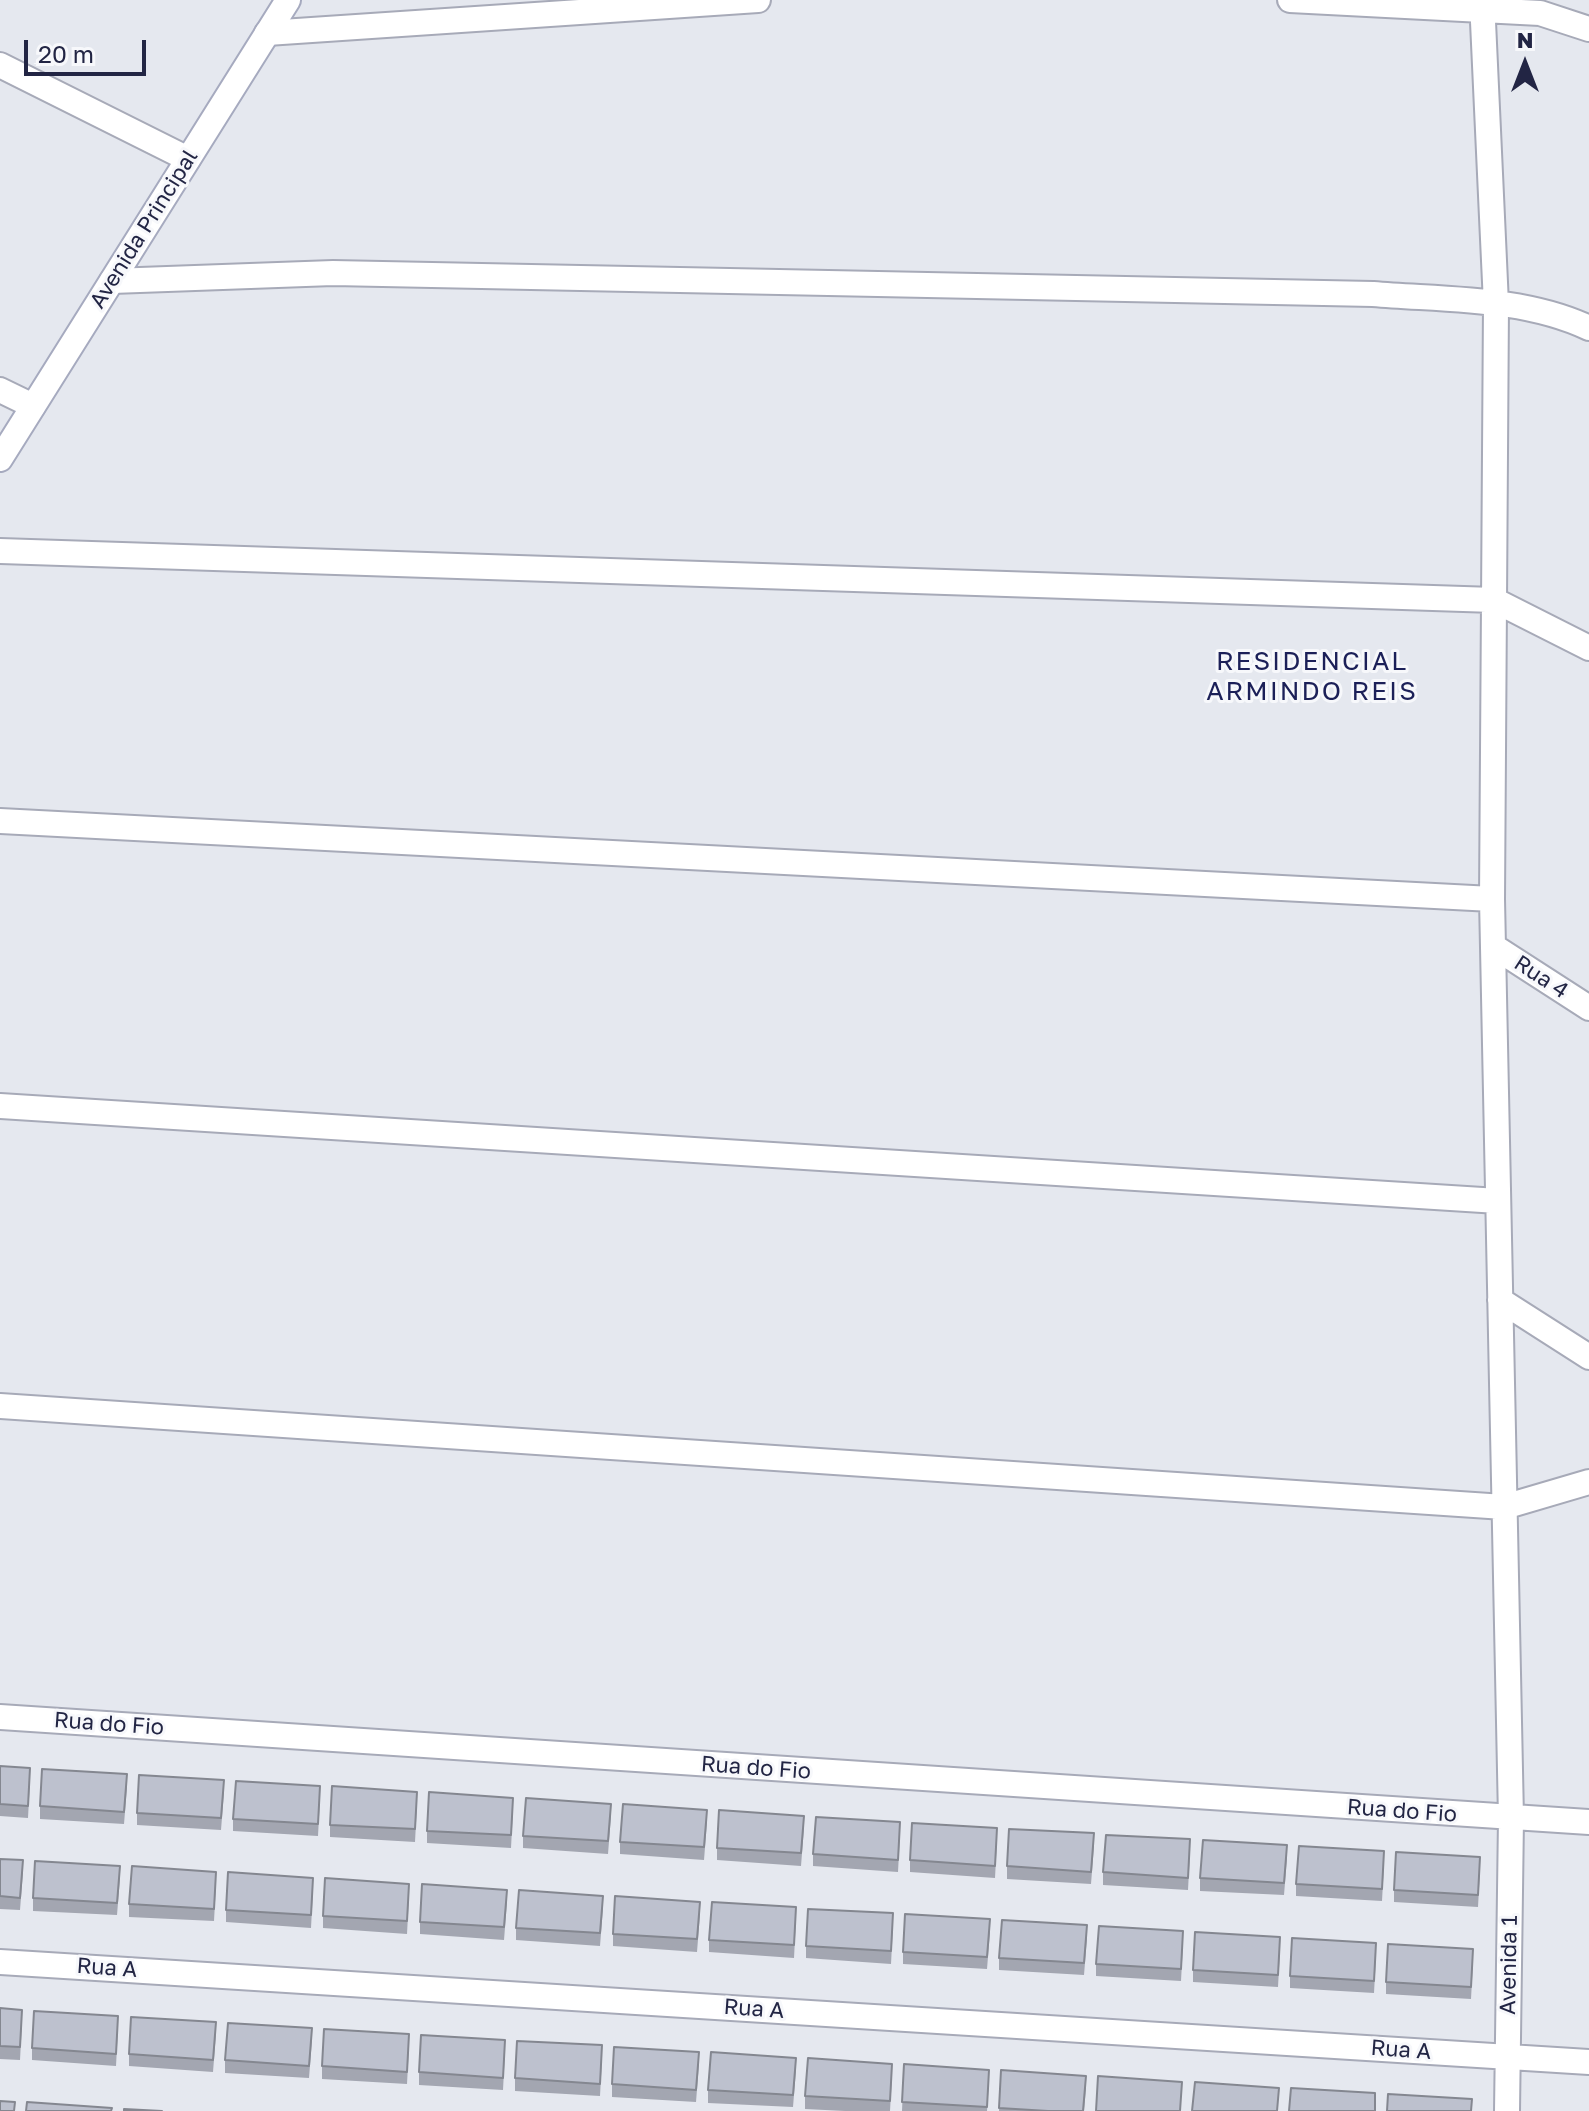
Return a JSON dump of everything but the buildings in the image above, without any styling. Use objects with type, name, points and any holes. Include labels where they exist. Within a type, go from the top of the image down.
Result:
[{"type":"street","name":"Avenida Principal","points":[[0,459],[288,0]]},
{"type":"street","points":[[267,33],[758,0]]},
{"type":"street","points":[[1290,0],[1482,5],[1540,13],[1589,29]]},
{"type":"street","name":"Avenida 1","points":[[1482,5],[1496,304],[1492,899],[1511,1818],[1507,2111]]},
{"type":"street","points":[[0,65],[188,159]]},
{"type":"street","points":[[112,281],[333,273],[1373,294],[1496,304],[1565,317],[1589,328]]},
{"type":"street","points":[[0,390],[33,406]]},
{"type":"street","points":[[0,551],[1494,600],[1589,648]]},
{"type":"street","points":[[0,821],[1492,899]]},
{"type":"street","name":"Rua 4","points":[[1493,946],[1589,1008]]},
{"type":"street","points":[[0,1106],[1498,1201]]},
{"type":"street","points":[[1500,1300],[1589,1357]]},
{"type":"street","points":[[0,1406],[1504,1507],[1589,1482]]},
{"type":"street","name":"Rua do Fio","points":[[0,1717],[1589,1822]]},
{"type":"street","name":"Rua A","points":[[0,1962],[1589,2062]]},
{"type":"district","name":"RESIDENCIAL ARMINDO REIS","points":[[1312,677]]}]
